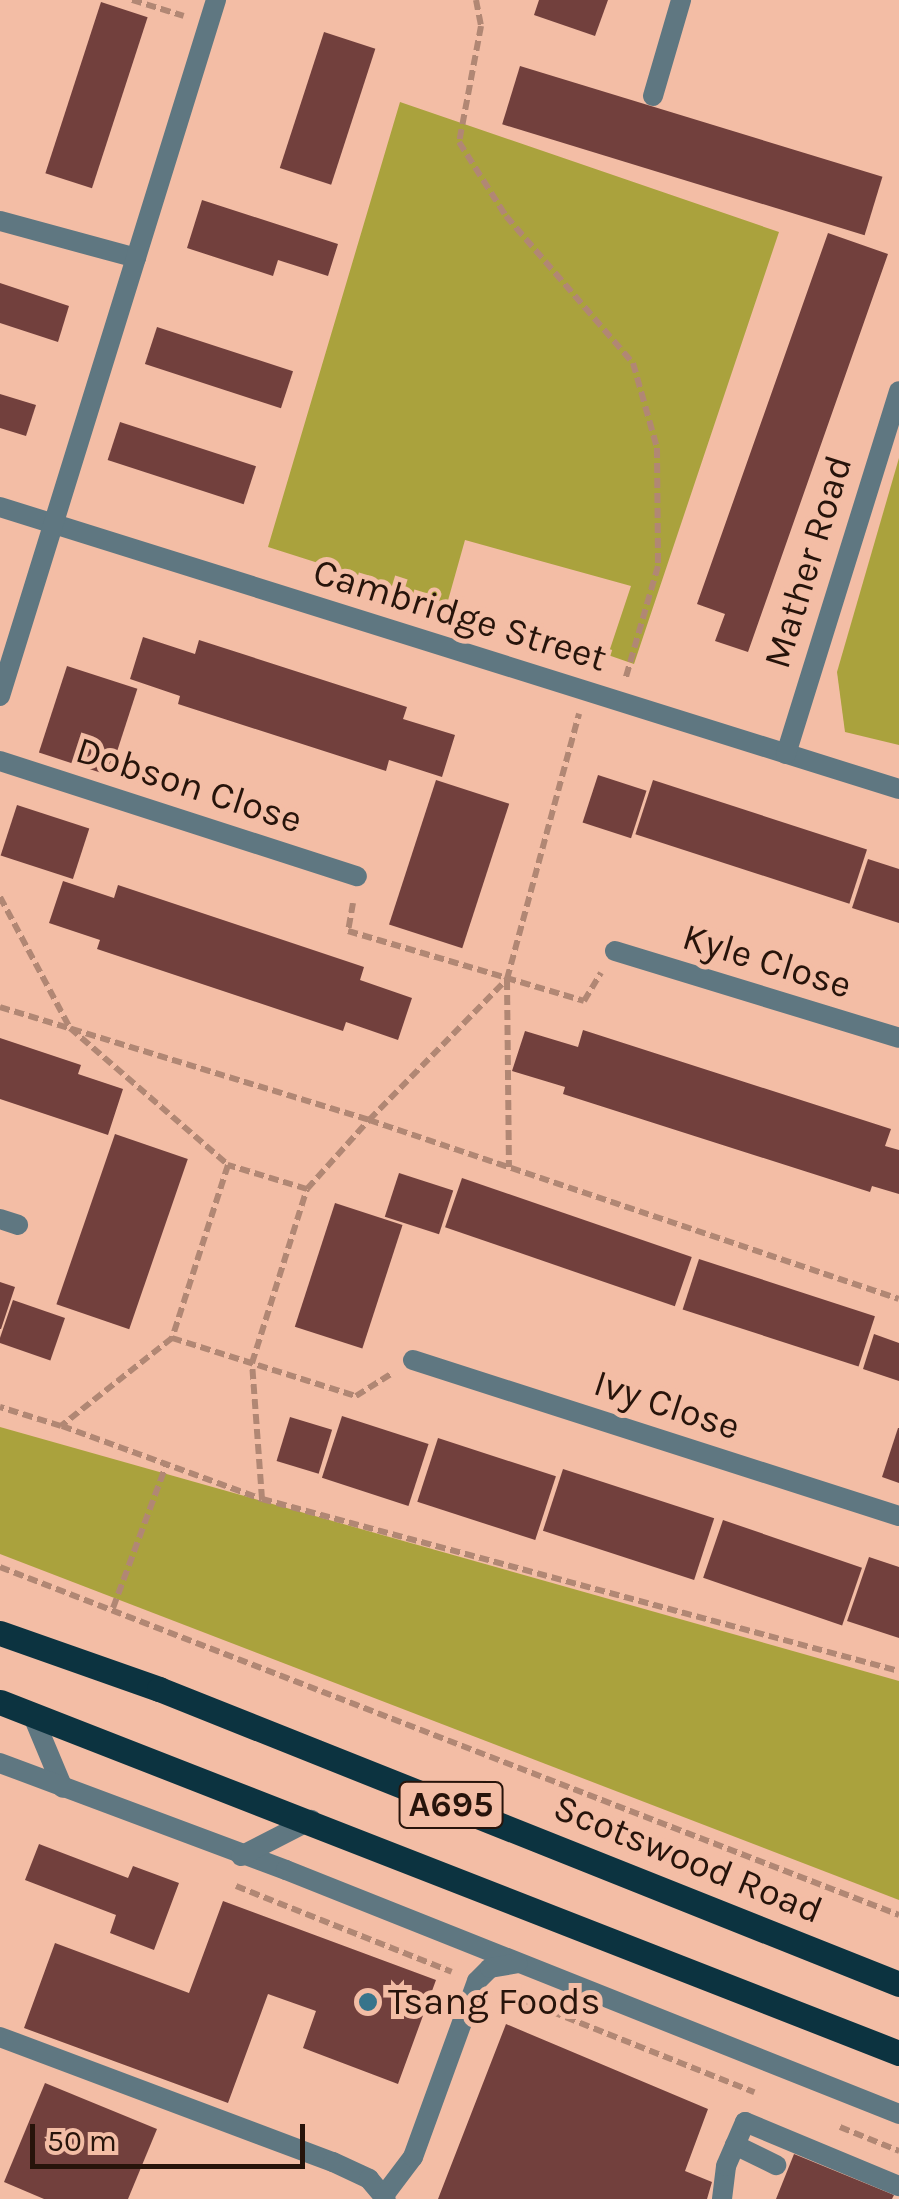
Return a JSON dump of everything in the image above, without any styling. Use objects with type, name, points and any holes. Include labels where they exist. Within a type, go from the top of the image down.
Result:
[{"type":"main road","name":"Scotswood Road","points":[[0,1633],[176,1696],[899,1984]]},
{"type":"main road","name":"A695","points":[[0,1702],[899,2052]]},
{"type":"street","points":[[0,696],[216,0]]},
{"type":"street","points":[[654,96],[681,0]]},
{"type":"street","points":[[0,221],[136,258]]},
{"type":"street","name":"Mather Road","points":[[786,754],[899,391]]},
{"type":"street","name":"Cambridge Street","points":[[0,507],[899,789]]},
{"type":"street","name":"Dobson Close","points":[[0,761],[357,876]]},
{"type":"street","name":"Kyle Close","points":[[616,951],[899,1038]]},
{"type":"street","name":"Ivy Close","points":[[413,1360],[899,1516]]},
{"type":"street","points":[[32,1714],[63,1788]]},
{"type":"street","points":[[0,1764],[520,1963],[899,2114]]},
{"type":"street","points":[[241,1856],[311,1820]]},
{"type":"street","points":[[0,2037],[334,2162],[386,2196],[412,2156],[477,1981],[490,1968],[520,1963]]},
{"type":"street","points":[[722,2199],[745,2122],[899,2186]]},
{"type":"street","points":[[735,2145],[776,2164]]},
{"type":"path","points":[[132,0],[209,24]]},
{"type":"path","points":[[476,0],[482,26],[459,142],[506,216],[633,363],[657,448],[658,566],[619,701]]},
{"type":"path","points":[[509,1168],[507,979],[585,691]]},
{"type":"path","points":[[357,876],[348,931],[507,979],[584,1001],[616,951]]},
{"type":"path","points":[[0,897],[70,1028],[228,1165],[307,1189]]},
{"type":"path","points":[[262,1499],[252,1363],[307,1189],[507,979]]},
{"type":"path","points":[[0,1007],[370,1120],[899,1299]]},
{"type":"path","points":[[61,1426],[172,1338],[228,1165]]},
{"type":"path","points":[[172,1338],[356,1396],[413,1360]]},
{"type":"path","points":[[0,1407],[262,1499],[899,1671]]},
{"type":"path","points":[[113,1608],[167,1463]]},
{"type":"path","name":"Scotswood Road","points":[[0,1567],[899,1915]]},
{"type":"shaded area","points":[[400,102],[779,232],[634,664],[608,655],[631,586],[465,540],[447,604],[268,547]]},
{"type":"shaded area","points":[[899,458],[899,745],[845,732],[837,672]]},
{"type":"shaded area","points":[[0,1427],[899,1681],[899,1900],[0,1554]]},
{"type":"building","points":[[539,0],[608,0],[595,36],[534,15]]},
{"type":"building","points":[[101,2],[148,17],[92,188],[45,173]]},
{"type":"building","points":[[324,32],[375,49],[331,185],[280,168]]},
{"type":"building","points":[[520,66],[882,177],[865,235],[502,124]]},
{"type":"building","points":[[202,200],[338,244],[328,276],[278,260],[273,276],[187,248]]},
{"type":"building","points":[[828,233],[888,254],[748,652],[715,641],[725,614],[697,604]]},
{"type":"building","points":[[0,283],[69,306],[58,342],[0,323]]},
{"type":"building","points":[[157,327],[293,371],[281,408],[145,364]]},
{"type":"building","points":[[0,394],[36,405],[26,436],[0,428]]},
{"type":"building","points":[[120,422],[256,466],[244,504],[108,460]]},
{"type":"building","points":[[143,637],[195,654],[199,640],[407,707],[403,719],[455,735],[442,777],[389,760],[386,771],[178,704],[180,696],[130,679]]},
{"type":"building","points":[[67,666],[137,689],[109,775],[39,753]]},
{"type":"building","points":[[598,775],[647,791],[631,838],[583,823]]},
{"type":"building","points":[[436,780],[509,804],[462,948],[389,925]]},
{"type":"building","points":[[653,780],[867,850],[849,904],[635,834]]},
{"type":"building","points":[[17,805],[89,828],[73,879],[1,855]]},
{"type":"building","points":[[868,859],[899,869],[899,923],[852,908]]},
{"type":"building","points":[[63,881],[114,898],[118,885],[364,967],[360,980],[412,998],[398,1040],[346,1022],[343,1031],[97,949],[100,940],[49,923]]},
{"type":"building","points":[[583,1030],[891,1129],[885,1146],[899,1150],[899,1194],[872,1186],[870,1192],[563,1094],[565,1087],[512,1071],[525,1031],[578,1047]]},
{"type":"building","points":[[0,1038],[81,1065],[78,1074],[123,1089],[108,1135],[0,1099]]},
{"type":"building","points":[[115,1134],[188,1159],[129,1329],[56,1304]]},
{"type":"building","points":[[399,1173],[453,1191],[439,1234],[385,1217]]},
{"type":"building","points":[[462,1178],[692,1257],[675,1306],[445,1227]]},
{"type":"building","points":[[335,1203],[403,1225],[362,1349],[295,1327]]},
{"type":"building","points":[[699,1259],[875,1316],[859,1367],[683,1309]]},
{"type":"building","points":[[0,1282],[15,1287],[1,1329],[0,1329]]},
{"type":"building","points":[[13,1300],[65,1318],[50,1360],[0,1343]]},
{"type":"building","points":[[874,1334],[899,1343],[899,1381],[863,1369]]},
{"type":"building","points":[[342,1416],[429,1444],[408,1506],[322,1478]]},
{"type":"building","points":[[290,1417],[332,1430],[319,1474],[277,1461]]},
{"type":"building","points":[[899,1428],[899,1483],[882,1477]]},
{"type":"building","points":[[438,1438],[556,1476],[535,1540],[417,1502]]},
{"type":"building","points":[[563,1469],[714,1518],[694,1580],[543,1531]]},
{"type":"building","points":[[723,1520],[862,1568],[842,1626],[703,1578]]},
{"type":"building","points":[[869,1557],[899,1567],[899,1638],[847,1621]]},
{"type":"building","points":[[39,1844],[128,1878],[133,1866],[179,1883],[154,1950],[110,1933],[116,1915],[25,1880]]},
{"type":"building","points":[[223,1901],[436,1980],[398,2084],[303,2048],[316,2011],[268,1994],[228,2103],[24,2028],[55,1943],[189,1993]]},
{"type":"building","points":[[506,2024],[708,2109],[685,2171],[712,2182],[707,2199],[438,2199]]},
{"type":"building","points":[[45,2083],[157,2129],[128,2199],[44,2199],[4,2182]]},
{"type":"building","points":[[794,2154],[894,2195],[892,2199],[776,2199]]},
{"type":"place","name":"Tsang Foods","points":[[368,2002]]}]
